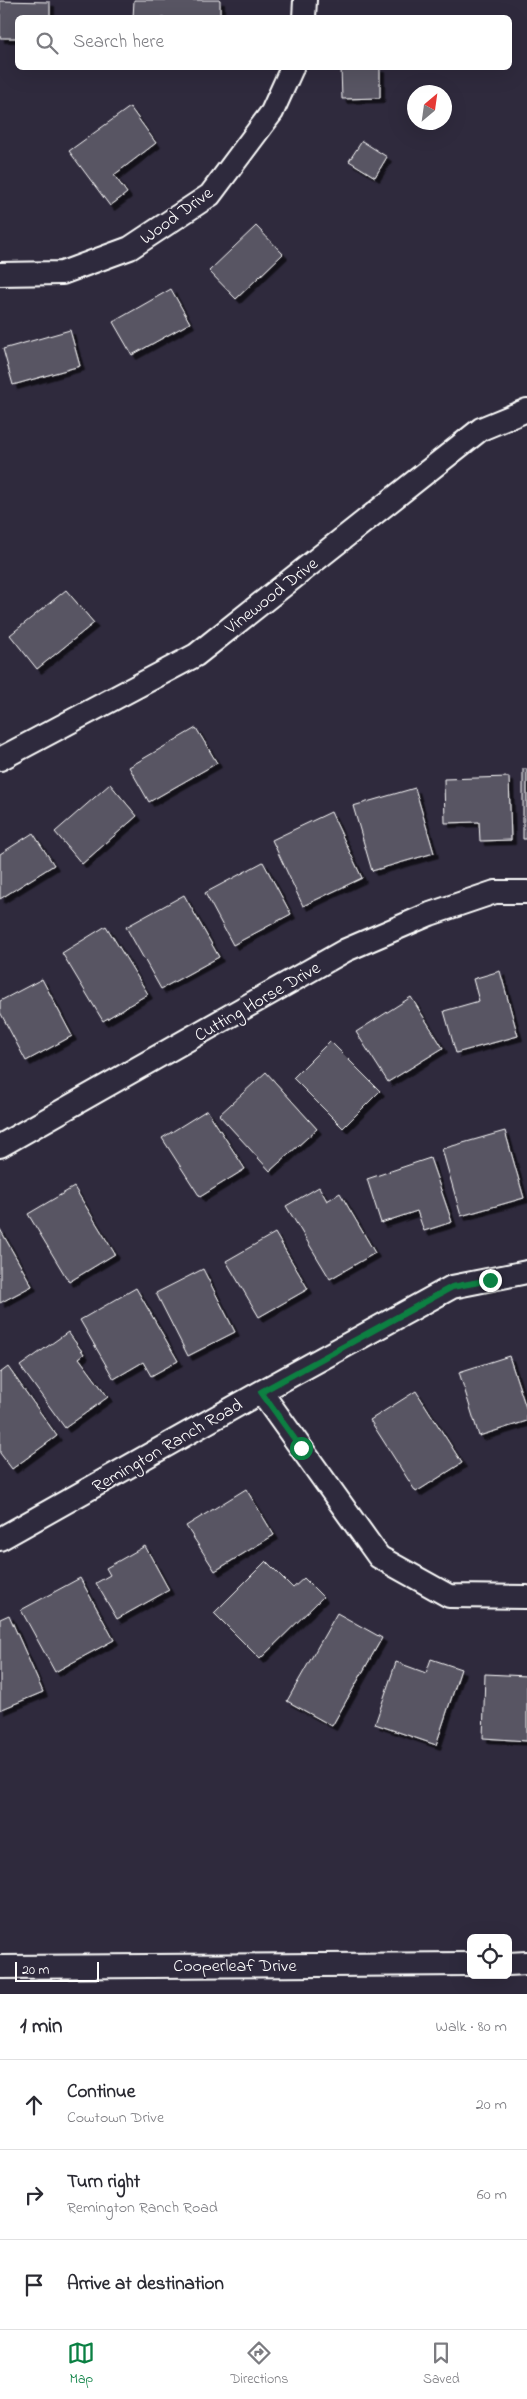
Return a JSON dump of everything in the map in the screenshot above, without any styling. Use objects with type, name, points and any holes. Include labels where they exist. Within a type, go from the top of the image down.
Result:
[{"type":"street","points":[[304,15],[305,0]]},
{"type":"street","name":"Wood Drive","points":[[0,274],[62,273],[130,248],[210,195],[272,112],[291,70]]},
{"type":"street","name":"Vinewood Drive","points":[[0,759],[196,655],[481,429],[527,410]]},
{"type":"street","name":"Cutting Horse Drive","points":[[0,1146],[346,950],[430,914],[495,892],[527,892]]},
{"type":"street","name":"Remington Ranch Road","points":[[0,1539],[452,1287],[527,1272]]},
{"type":"street","points":[[261,1392],[379,1557],[449,1596],[527,1597]]},
{"type":"street","points":[[512,1964],[527,1963]]},
{"type":"street","name":"Cooperleaf Drive","points":[[0,1967],[467,1964]]},
{"type":"building","points":[[134,0],[220,0],[220,15],[133,15]]},
{"type":"building","points":[[0,1],[50,2],[50,15],[15,15],[15,38],[0,38]]},
{"type":"building","points":[[341,70],[380,70],[380,98],[342,99]]},
{"type":"building","points":[[130,107],[156,143],[114,175],[127,193],[110,206],[69,151]]},
{"type":"building","points":[[362,141],[387,157],[375,177],[349,161]]},
{"type":"building","points":[[256,226],[283,254],[236,299],[209,271]]},
{"type":"building","points":[[171,289],[190,323],[132,355],[113,322]]},
{"type":"building","points":[[70,330],[80,366],[13,385],[3,349]]},
{"type":"building","points":[[66,590],[94,623],[37,669],[10,635]]},
{"type":"building","points":[[196,728],[217,763],[149,802],[129,767]]},
{"type":"building","points":[[523,769],[527,769],[527,839],[523,839]]},
{"type":"building","points":[[509,777],[511,840],[480,841],[479,822],[445,823],[444,779]]},
{"type":"building","points":[[110,784],[137,816],[82,864],[55,832]]},
{"type":"building","points":[[415,788],[434,853],[372,871],[353,806]]},
{"type":"building","points":[[331,812],[362,878],[303,906],[272,840]]},
{"type":"building","points":[[33,833],[54,865],[0,899],[0,854]]},
{"type":"building","points":[[263,862],[291,914],[233,945],[205,893]]},
{"type":"building","points":[[184,895],[219,957],[161,989],[126,927]]},
{"type":"building","points":[[106,926],[148,994],[103,1021],[62,953]]},
{"type":"building","points":[[500,971],[518,1036],[456,1053],[444,1011],[479,1001],[473,979]]},
{"type":"building","points":[[42,979],[72,1036],[26,1061],[0,1012],[0,1001]]},
{"type":"building","points":[[411,997],[443,1048],[388,1082],[356,1032]]},
{"type":"building","points":[[330,1041],[380,1091],[343,1128],[293,1078]]},
{"type":"building","points":[[266,1072],[317,1129],[270,1171],[219,1115]]},
{"type":"building","points":[[207,1110],[245,1169],[200,1197],[162,1138]]},
{"type":"building","points":[[505,1131],[524,1198],[461,1216],[442,1149]]},
{"type":"building","points":[[430,1158],[452,1222],[424,1231],[417,1211],[381,1223],[367,1179]]},
{"type":"building","points":[[74,1187],[115,1254],[69,1282],[28,1214]]},
{"type":"building","points":[[319,1187],[327,1201],[340,1193],[375,1253],[330,1279],[286,1206]]},
{"type":"building","points":[[0,1229],[32,1286],[0,1303]]},
{"type":"building","points":[[275,1233],[308,1289],[259,1317],[226,1261]]},
{"type":"building","points":[[203,1269],[235,1332],[188,1356],[156,1293]]},
{"type":"building","points":[[136,1288],[178,1361],[151,1376],[143,1362],[114,1379],[80,1320]]},
{"type":"building","points":[[68,1332],[84,1354],[79,1358],[108,1397],[65,1428],[20,1366]]},
{"type":"building","points":[[509,1356],[527,1411],[527,1421],[479,1436],[459,1372]]},
{"type":"building","points":[[8,1367],[57,1436],[12,1469],[0,1453],[0,1373]]},
{"type":"building","points":[[416,1391],[462,1463],[416,1492],[370,1420]]},
{"type":"building","points":[[246,1489],[274,1535],[215,1571],[186,1526]]},
{"type":"building","points":[[145,1546],[169,1590],[117,1619],[96,1583],[110,1575],[106,1568]]},
{"type":"building","points":[[266,1561],[293,1588],[304,1578],[323,1597],[260,1659],[214,1613]]},
{"type":"building","points":[[80,1578],[114,1640],[55,1672],[21,1610]]},
{"type":"building","points":[[337,1613],[382,1638],[332,1726],[287,1701]]},
{"type":"building","points":[[9,1615],[43,1692],[0,1710],[0,1619]]},
{"type":"building","points":[[431,1659],[461,1669],[436,1745],[375,1724],[396,1662],[426,1673]]},
{"type":"building","points":[[485,1674],[527,1676],[527,1741],[483,1738]]},
{"type":"route","points":[[301,1448],[261,1392],[452,1287],[490,1280]]}]
